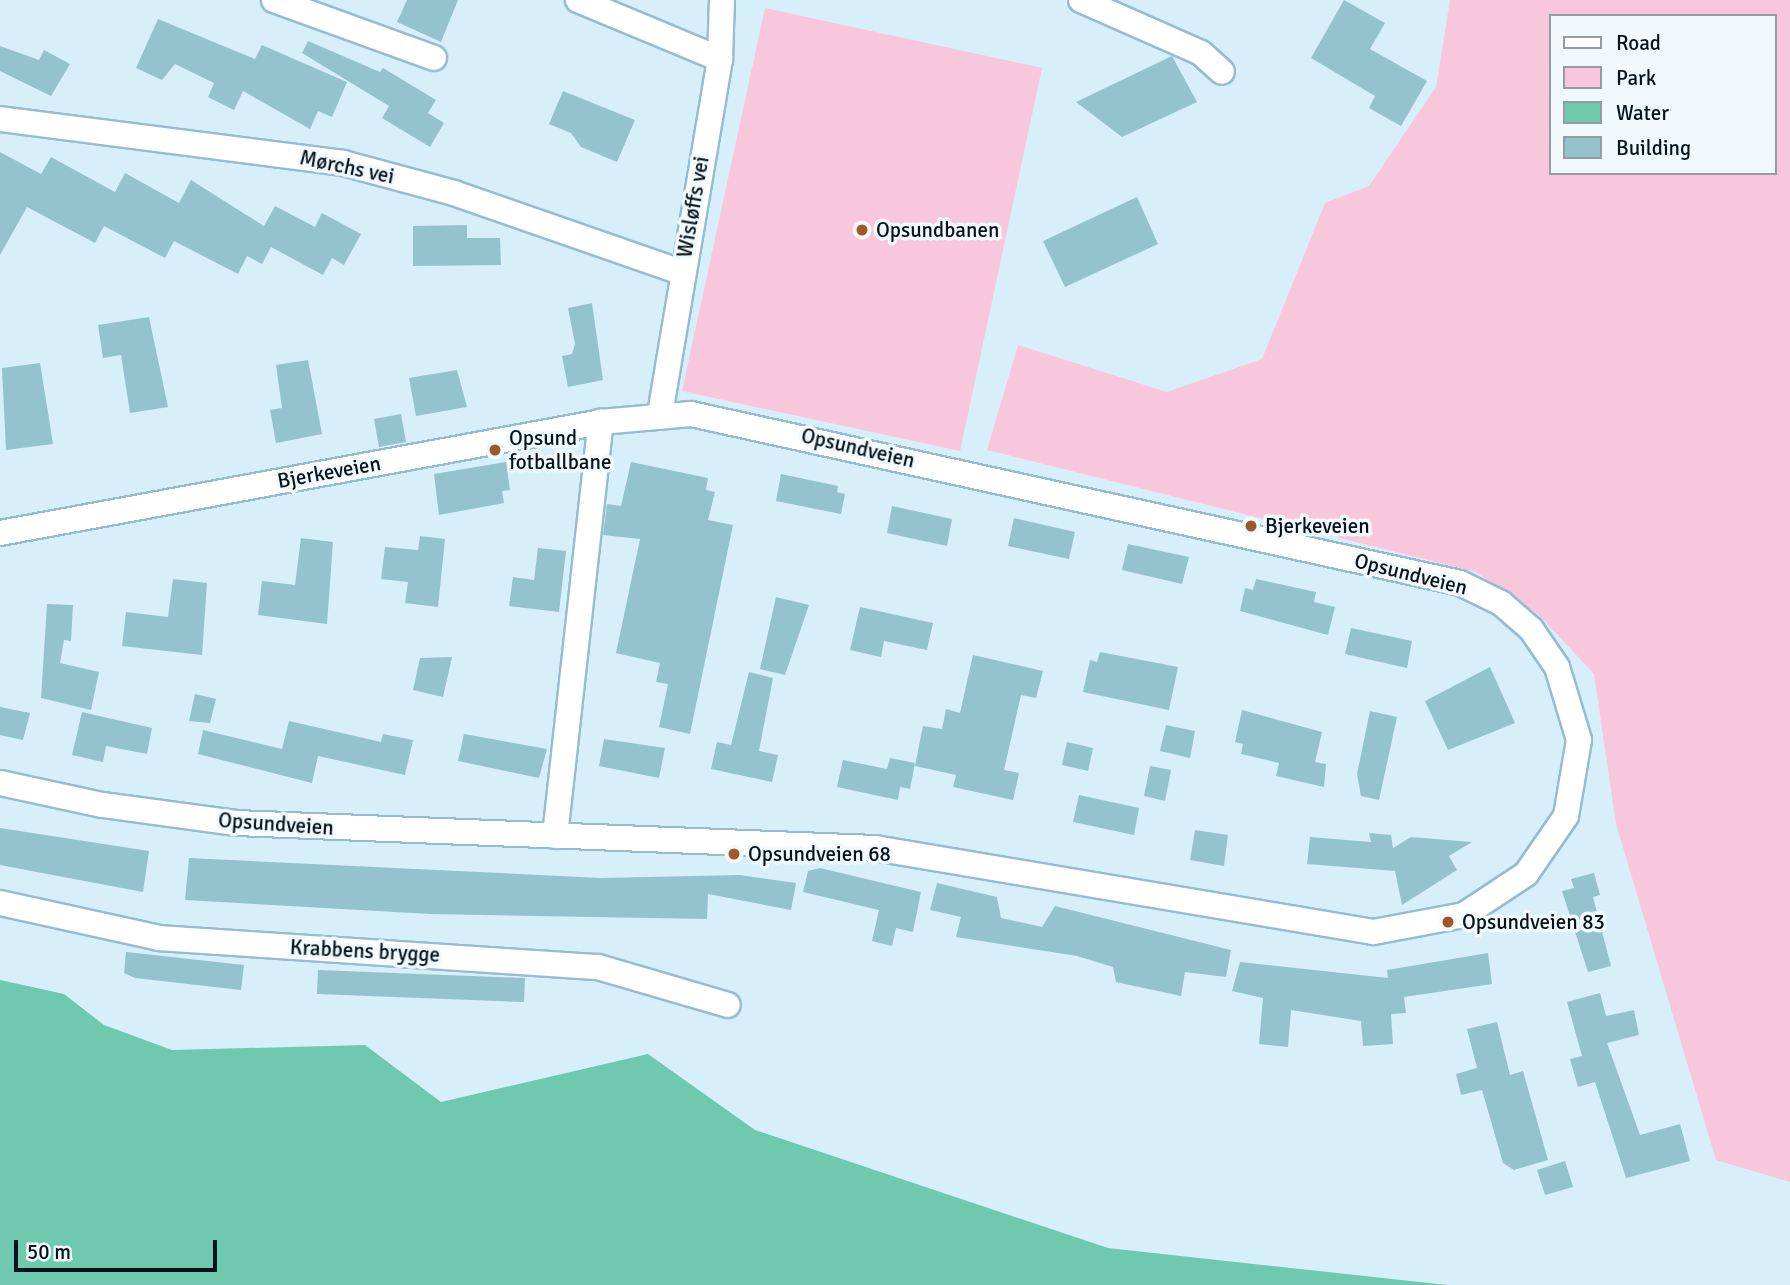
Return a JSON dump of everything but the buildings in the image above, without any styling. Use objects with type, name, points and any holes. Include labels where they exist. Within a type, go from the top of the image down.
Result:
[{"type":"street","points":[[274,0],[434,58]]},
{"type":"street","points":[[579,0],[720,59]]},
{"type":"street","name":"Wisløffs vei","points":[[660,414],[681,272],[720,59],[722,0]]},
{"type":"street","points":[[1081,0],[1201,53],[1222,72]]},
{"type":"street","name":"Mørchs vei","points":[[0,119],[355,166],[681,272]]},
{"type":"street","name":"Bjerkeveien","points":[[0,533],[601,422],[660,414]]},
{"type":"street","name":"Opsundveien","points":[[0,783],[102,805],[236,823],[875,848],[1373,932],[1434,924],[1500,897],[1539,859],[1573,794],[1579,740],[1557,667],[1517,615],[1460,583],[785,431],[660,414]]},
{"type":"street","points":[[555,836],[601,422]]},
{"type":"street","name":"Krabbens brygge","points":[[0,903],[159,938],[586,965],[729,1005]]},
{"type":"green space","points":[[1450,0],[1790,0],[1790,1182],[1716,1160],[1616,824],[1594,674],[1538,614],[1476,572],[987,450],[1018,345],[1167,392],[1262,359],[1325,203],[1369,186],[1436,87]]},
{"type":"green space","name":"Opsundbanen","points":[[765,8],[1042,68],[960,451],[682,391]]},
{"type":"water","points":[[0,980],[64,994],[104,1025],[172,1050],[365,1045],[441,1102],[648,1054],[755,1130],[1108,1248],[1447,1285],[0,1285]]},
{"type":"place","name":"Opsundbanen","points":[[862,230]]},
{"type":"place","name":"Opsund fotballbane","points":[[495,450]]},
{"type":"place","name":"Bjerkeveien","points":[[1251,526]]},
{"type":"place","name":"Opsundveien 68","points":[[734,854]]},
{"type":"place","name":"Opsundveien 83","points":[[1448,922]]}]
